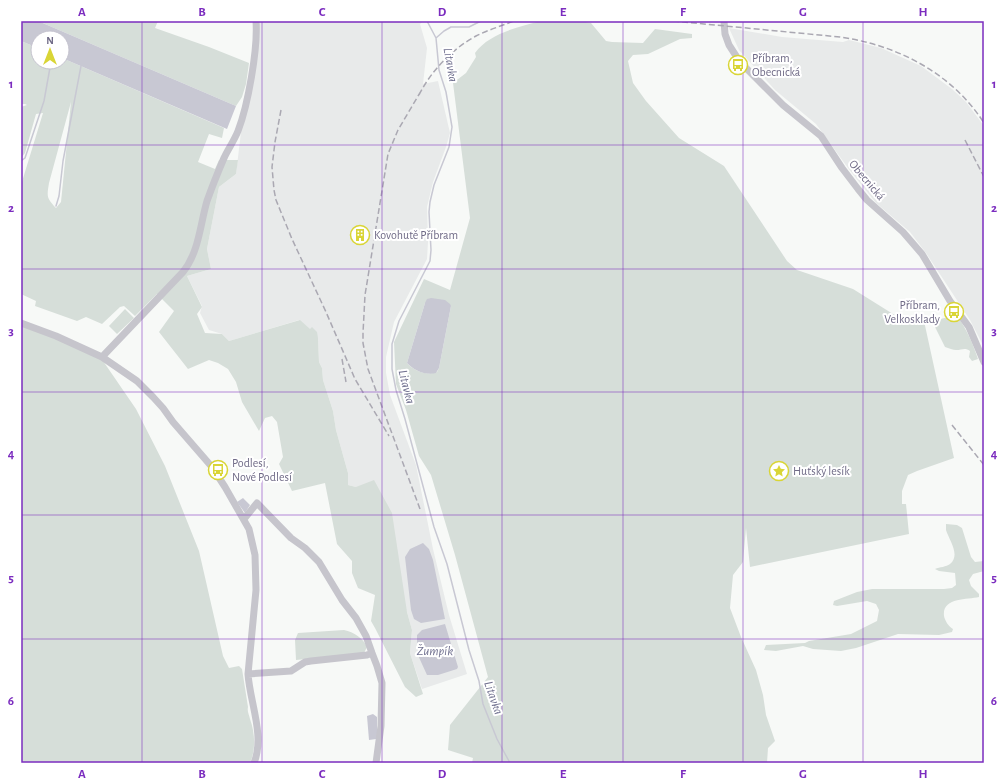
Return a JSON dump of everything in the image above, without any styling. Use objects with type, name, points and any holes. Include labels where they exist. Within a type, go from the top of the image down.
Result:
[{"type":"street","points":[[102,357],[183,272],[191,261],[207,201],[224,158],[241,122],[249,89],[255,50],[257,33],[256,21]]},
{"type":"street","name":"Obecnická","points":[[724,21],[725,34],[729,45],[740,62],[783,105],[821,136],[842,168],[867,200],[903,232],[922,254],[950,301],[967,323],[984,362]]},
{"type":"street","points":[[21,323],[56,336],[102,357],[137,381],[153,397],[212,467],[244,519],[252,540],[256,570],[255,605],[248,674],[249,689],[258,740],[258,749],[254,763]]},
{"type":"street","points":[[244,519],[257,504],[291,538],[319,562],[342,600],[361,626],[366,636],[382,683],[381,726],[376,763]]},
{"type":"street","points":[[248,674],[291,671],[305,662],[367,655],[372,653]]},
{"type":"shaded area","points":[[38,21],[158,21],[155,28],[249,63],[246,84],[242,97],[236,106],[70,35],[70,30],[59,30]]},
{"type":"shaded area","points":[[259,21],[423,21],[420,24],[427,48],[423,84],[438,81],[450,133],[433,182],[427,207],[427,259],[394,322],[386,357],[386,373],[390,395],[416,465],[433,549],[449,615],[467,674],[422,689],[410,653],[412,630],[407,612],[356,487],[348,485],[348,473],[336,430],[333,411],[323,380],[322,368],[319,362],[318,338],[299,320],[229,341],[222,334],[209,330],[200,313],[202,306],[187,276],[211,269],[207,249],[219,187],[236,174],[241,132]]},
{"type":"shaded area","points":[[541,21],[580,21],[591,23],[606,41],[612,42],[643,43],[655,29],[692,34],[692,38],[680,39],[648,54],[633,55],[628,61],[633,83],[646,101],[679,138],[724,166],[787,261],[797,270],[853,289],[901,319],[924,321],[954,458],[908,475],[902,491],[902,504],[906,504],[909,534],[750,567],[746,528],[743,562],[733,575],[730,608],[756,670],[763,695],[766,715],[775,741],[768,748],[767,763],[472,763],[473,758],[448,750],[450,725],[488,677],[455,555],[431,475],[419,456],[406,410],[396,384],[394,342],[424,279],[450,290],[470,218],[453,83],[466,73],[476,57],[475,53],[488,40],[514,28]],"holes":[[[425,303],[451,306],[437,372],[425,373],[413,368],[407,363]]]},
{"type":"shaded area","points":[[729,28],[782,37],[843,42],[849,40],[881,48],[921,66],[952,89],[966,102],[984,126],[984,347],[970,320],[926,253],[910,232],[876,203],[816,124],[775,90],[739,50]]},
{"type":"shaded area","points":[[21,41],[30,45],[30,70],[70,70],[70,61],[224,128],[222,138],[209,134],[198,162],[215,169],[219,160],[238,160],[236,174],[219,187],[207,249],[211,269],[187,276],[202,307],[197,314],[205,333],[222,334],[229,341],[300,320],[310,329],[312,327],[317,332],[319,362],[322,368],[323,380],[333,411],[336,430],[348,473],[348,485],[356,487],[374,480],[392,513],[407,612],[412,630],[410,653],[423,694],[416,697],[405,687],[371,621],[375,595],[358,588],[352,573],[352,561],[337,544],[325,483],[292,491],[279,464],[283,457],[277,422],[272,416],[265,418],[259,431],[242,402],[236,382],[228,369],[218,363],[209,360],[188,369],[159,332],[174,311],[157,294],[135,316],[124,306],[120,307],[102,324],[86,317],[77,321],[35,306],[36,301],[21,294],[21,185],[43,113],[36,114],[25,153],[21,158],[21,107],[27,105],[21,104]],"holes":[[[71,102],[61,202],[56,208],[50,202],[48,197],[49,183]]]},
{"type":"shaded area","points":[[125,309],[134,318],[117,334],[109,326]]},
{"type":"shaded area","points":[[953,316],[958,317],[964,327],[978,359],[972,361],[969,357],[970,351],[967,349],[955,350],[945,347],[932,321]]},
{"type":"shaded area","points":[[21,323],[101,358],[136,409],[165,466],[199,551],[223,656],[229,668],[239,666],[242,669],[248,712],[254,735],[254,747],[250,763],[21,763]]},
{"type":"shaded area","points":[[946,524],[957,525],[962,528],[971,557],[975,562],[984,561],[984,571],[973,574],[969,580],[971,586],[979,594],[979,597],[956,600],[947,605],[944,610],[946,622],[953,629],[952,632],[939,635],[898,634],[856,648],[841,651],[813,649],[803,646],[776,651],[764,650],[766,645],[805,643],[851,634],[877,621],[879,610],[876,604],[867,601],[837,606],[833,605],[834,601],[857,592],[872,589],[952,588],[956,585],[955,573],[935,569],[950,564],[954,556],[953,547],[946,530]]},
{"type":"shaded area","points":[[344,630],[361,638],[367,647],[364,653],[296,660],[295,640],[298,633]]},
{"type":"water","points":[[21,21],[38,21],[59,30],[30,30],[30,45],[21,41]]},
{"type":"water","points":[[70,35],[236,106],[227,129],[70,61]]},
{"type":"water","points":[[431,298],[445,300],[451,306],[439,368],[436,373],[428,374],[416,370],[407,363],[425,303],[427,299]]},
{"type":"water","points":[[243,498],[250,505],[245,513],[237,502]]},
{"type":"water","points":[[423,543],[429,549],[433,560],[445,619],[421,623],[414,619],[411,610],[405,557],[410,549]]},
{"type":"water","name":"Žumpík","points":[[445,624],[458,667],[457,669],[438,675],[427,675],[417,653],[417,635],[422,630]]},
{"type":"water","points":[[373,714],[377,717],[377,737],[376,739],[369,740],[367,716]]},
{"type":"waterway","points":[[427,21],[436,38]]},
{"type":"waterway","name":"Litavka","points":[[481,21],[469,27],[451,27],[436,38],[439,70],[446,92],[452,127],[449,147],[434,185],[430,202],[430,261],[399,321],[392,344],[392,369],[396,390],[434,527],[447,564],[469,650],[479,681],[483,704],[497,739],[510,763]]},
{"type":"waterway","points":[[56,206],[81,66]]},
{"type":"waterway","points":[[21,161],[25,158],[44,101],[50,70]]},
{"type":"railway","points":[[419,95],[436,69],[459,47],[476,36],[514,21]]},
{"type":"railway","points":[[673,21],[840,37],[882,47],[921,64],[939,76],[971,105],[984,123]]},
{"type":"railway","points":[[420,509],[368,369],[363,343],[363,333],[365,295],[388,154],[398,130],[421,91]]},
{"type":"railway","points":[[281,110],[272,167],[276,200],[355,379],[389,436]]},
{"type":"railway","points":[[965,140],[984,177]]},
{"type":"railway","points":[[342,359],[346,382]]},
{"type":"railway","points":[[952,425],[984,465]]},
{"type":"place","name":"Příbram, Obecnická","points":[[738,65]]},
{"type":"place","name":"Kovohutě Příbram","points":[[360,235]]},
{"type":"place","name":"Příbram, Velkosklady","points":[[954,312]]},
{"type":"place","name":"Podlesí, Nové Podlesí","points":[[218,470]]},
{"type":"place","name":"Huťský lesík","points":[[779,471]]}]
